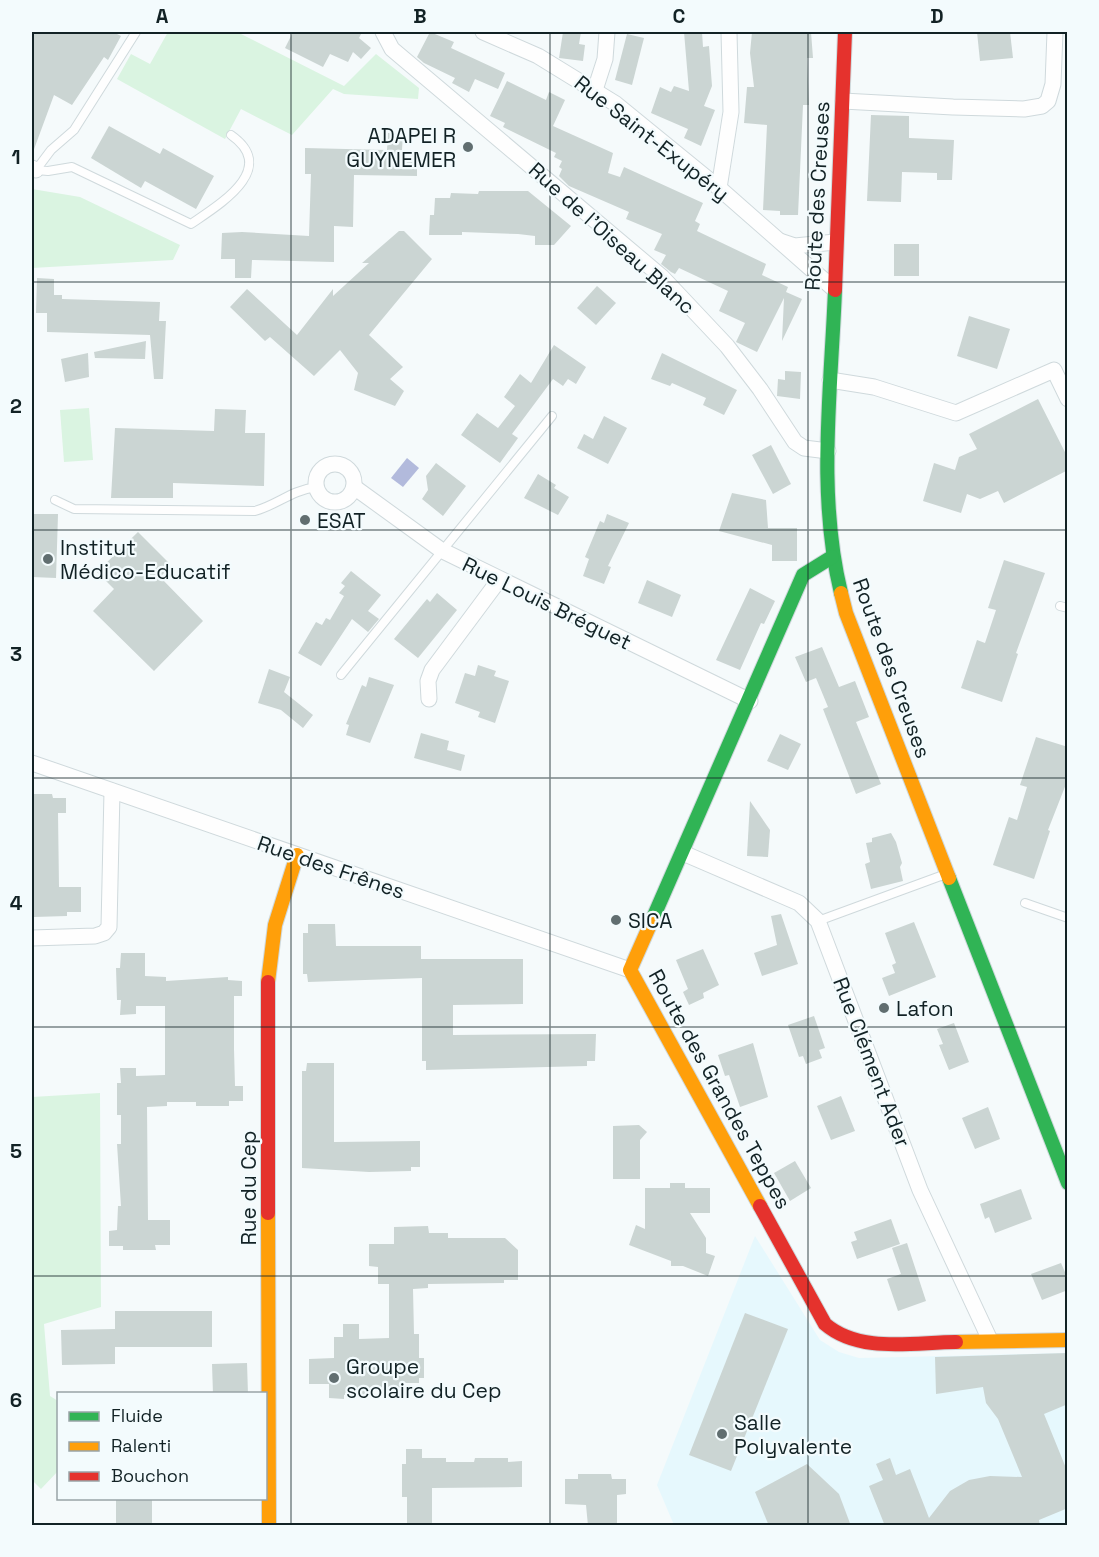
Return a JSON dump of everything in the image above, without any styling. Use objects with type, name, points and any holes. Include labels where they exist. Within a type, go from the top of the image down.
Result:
[{"type":"street","name":"Rue de l'Oiseau Blanc","points":[[383,32],[392,50],[662,278],[727,346],[760,389],[795,442],[804,448],[828,451]]},
{"type":"street","name":"Rue Saint-Exupéry","points":[[483,32],[538,56],[595,90],[719,188],[780,241],[789,252],[834,289]]},
{"type":"street","points":[[595,90],[604,59],[607,32]]},
{"type":"street","points":[[719,188],[731,112],[729,32]]},
{"type":"street","name":"Route des Creuses","points":[[845,32],[828,451],[827,515],[832,557],[846,613],[1068,1182]]},
{"type":"street","points":[[843,101],[965,108],[1024,109],[1042,106],[1048,101],[1053,84],[1055,32]]},
{"type":"street","points":[[780,241],[795,246],[835,242]]},
{"type":"street","points":[[830,380],[874,387],[956,413],[1054,370],[1068,399]]},
{"type":"street","name":"Rue Louis Bréguet","points":[[316,487],[320,471],[336,464],[348,468],[354,480],[354,487],[441,550],[750,701]]},
{"type":"street","points":[[316,487],[324,500],[336,503],[348,498],[354,487]]},
{"type":"street","name":"Route des Grandes Teppes","points":[[832,557],[803,575],[750,701],[630,970],[825,1324],[843,1338],[863,1343],[1068,1340]]},
{"type":"street","points":[[429,699],[428,681],[432,670],[499,580]]},
{"type":"street","name":"Rue des Frênes","points":[[32,763],[630,970]]},
{"type":"street","points":[[32,938],[95,936],[104,933],[109,927],[111,791]]},
{"type":"street","name":"Rue Clément Ader","points":[[683,853],[799,903],[818,921],[920,1190],[990,1341]]},
{"type":"street","name":"Rue du Cep","points":[[269,1526],[268,979],[275,925],[297,855]]},
{"type":"lane","points":[[34,169],[80,123],[136,32]]},
{"type":"lane","points":[[34,169],[48,171],[72,167],[192,224],[237,190],[246,176],[249,163],[247,148],[231,135]]},
{"type":"lane","points":[[341,675],[552,416]]},
{"type":"lane","points":[[55,500],[74,509],[255,511],[272,506],[292,492],[316,487]]},
{"type":"lane","points":[[818,921],[948,873]]},
{"type":"lane","points":[[1025,903],[1068,918]]},
{"type":"shaded area","points":[[755,1236],[820,1340],[839,1352],[859,1358],[1067,1353],[1067,1525],[674,1525],[657,1485]]},
{"type":"green space","points":[[168,32],[237,32],[344,86],[376,54],[419,88],[418,99],[344,94],[333,89],[292,135],[241,109],[225,139],[117,79],[131,54],[150,64]]},
{"type":"green space","points":[[32,189],[80,197],[180,245],[173,260],[32,268]]},
{"type":"green space","points":[[89,408],[93,460],[64,462],[60,410]]},
{"type":"green space","points":[[100,1093],[101,1307],[44,1324],[50,1396],[57,1400],[57,1472],[41,1489],[32,1480],[32,1097]]},
{"type":"water","points":[[407,458],[419,468],[403,487],[391,478]]},
{"type":"building","points":[[32,32],[113,32],[121,36],[108,60],[104,57],[72,105],[54,95],[33,152]]},
{"type":"building","points":[[293,32],[362,32],[359,38],[371,48],[361,59],[353,52],[348,62],[330,54],[323,67],[285,48]]},
{"type":"building","points":[[430,32],[454,42],[451,48],[505,73],[498,89],[475,79],[469,92],[452,83],[455,78],[424,63],[417,57]]},
{"type":"building","points":[[563,32],[581,32],[579,44],[585,45],[583,61],[559,58]]},
{"type":"building","points":[[684,32],[702,32],[703,47],[709,46],[712,86],[704,106],[715,110],[701,146],[684,138],[688,129],[651,113],[660,87],[671,92],[674,86],[689,91]]},
{"type":"building","points":[[752,32],[771,32],[772,34],[811,32],[813,58],[807,58],[809,105],[803,105],[798,215],[780,215],[780,211],[763,210],[767,125],[744,123],[747,87],[754,87],[750,53]]},
{"type":"building","points":[[977,32],[1010,32],[1013,58],[980,61]]},
{"type":"building","points":[[627,34],[644,38],[632,85],[615,80]]},
{"type":"building","points":[[507,81],[546,100],[549,92],[565,100],[553,126],[613,153],[608,173],[620,177],[624,167],[703,203],[695,221],[700,224],[697,231],[766,264],[762,275],[788,287],[786,292],[802,299],[782,341],[784,298],[757,352],[736,342],[745,323],[719,311],[728,291],[679,268],[675,274],[671,272],[661,264],[666,255],[654,250],[662,234],[626,219],[629,212],[569,186],[559,176],[562,161],[554,157],[556,153],[503,127],[505,123],[490,116]]},
{"type":"building","points":[[871,115],[909,116],[909,138],[954,140],[952,180],[937,180],[937,173],[902,172],[901,202],[867,201]]},
{"type":"building","points":[[109,126],[160,154],[163,148],[214,176],[196,209],[145,181],[141,188],[91,158]]},
{"type":"building","points":[[388,133],[403,133],[402,150],[417,150],[417,176],[354,175],[353,227],[334,226],[334,262],[252,260],[251,278],[235,278],[235,259],[221,259],[222,233],[309,236],[311,174],[305,174],[305,148],[387,150]]},
{"type":"building","points":[[479,191],[528,191],[571,226],[554,245],[535,245],[535,236],[518,234],[462,232],[462,235],[429,235],[430,215],[434,215],[435,198],[450,198],[451,193],[478,194]]},
{"type":"building","points":[[399,231],[404,231],[432,259],[369,335],[403,367],[390,379],[404,391],[395,406],[354,390],[358,373],[340,350],[314,376],[270,337],[265,341],[230,307],[247,289],[297,335],[333,289],[333,296],[369,263],[362,263]]},
{"type":"building","points":[[894,244],[919,244],[919,276],[894,276]]},
{"type":"building","points":[[37,278],[54,279],[54,295],[62,295],[62,299],[160,302],[159,321],[166,321],[163,379],[154,379],[150,335],[47,332],[47,313],[36,313]]},
{"type":"building","points":[[597,286],[616,303],[596,325],[577,308]]},
{"type":"building","points":[[969,316],[1010,329],[997,369],[957,356]]},
{"type":"building","points":[[146,341],[145,359],[95,358],[94,352]]},
{"type":"building","points":[[554,345],[586,367],[576,384],[568,379],[563,386],[553,379],[512,434],[518,438],[500,463],[461,435],[477,413],[498,428],[515,406],[504,397],[520,374],[531,383]]},
{"type":"building","points":[[88,353],[89,377],[65,382],[61,359]]},
{"type":"building","points":[[662,353],[737,390],[724,415],[703,405],[706,398],[672,383],[670,386],[651,379]]},
{"type":"building","points":[[785,371],[801,372],[800,399],[777,396],[778,379],[785,380]]},
{"type":"building","points":[[1038,399],[1068,458],[1068,470],[1004,503],[998,491],[980,499],[967,494],[961,513],[923,501],[934,463],[955,470],[959,457],[977,449],[969,434]]},
{"type":"building","points":[[215,409],[246,410],[245,433],[265,433],[264,486],[173,483],[173,498],[111,498],[115,428],[214,431]]},
{"type":"building","points":[[604,416],[627,428],[608,464],[577,448],[584,434],[593,439]]},
{"type":"building","points":[[771,445],[791,484],[773,494],[752,455]]},
{"type":"building","points":[[436,463],[466,486],[443,516],[422,499],[428,490],[426,476]]},
{"type":"building","points":[[538,474],[556,485],[554,488],[569,497],[558,515],[524,498]]},
{"type":"building","points":[[732,493],[766,500],[768,528],[797,528],[797,561],[772,561],[772,545],[719,531]]},
{"type":"building","name":"Institut Médico-Educatif","points":[[32,514],[58,514],[56,578],[32,577]]},
{"type":"building","points":[[607,514],[629,523],[608,566],[611,567],[604,584],[583,576],[589,559],[585,557],[600,521],[604,523]]},
{"type":"building","points":[[138,532],[168,562],[161,569],[165,572],[160,577],[203,621],[154,671],[93,611],[114,589],[97,572]]},
{"type":"building","points":[[1004,560],[1045,573],[1016,653],[1018,654],[1002,702],[961,688],[977,640],[985,643],[996,610],[988,608]]},
{"type":"building","points":[[351,571],[381,595],[368,611],[379,619],[368,632],[352,619],[321,666],[298,653],[316,622],[322,625],[326,618],[330,620],[344,596],[339,593],[345,586],[341,583]]},
{"type":"building","points":[[647,580],[681,595],[672,617],[638,603]]},
{"type":"building","points":[[750,588],[775,601],[764,624],[761,623],[740,670],[716,660]]},
{"type":"building","points":[[437,593],[457,610],[418,658],[394,639],[427,599],[430,602]]},
{"type":"building","points":[[822,647],[839,687],[855,681],[869,717],[856,722],[881,784],[856,794],[823,709],[828,707],[816,678],[806,682],[795,657]]},
{"type":"building","points":[[478,665],[496,671],[494,676],[509,681],[495,723],[478,717],[480,712],[455,703],[465,673],[475,676]]},
{"type":"building","points":[[269,669],[290,677],[284,692],[313,715],[303,728],[281,710],[258,703]]},
{"type":"building","points":[[369,677],[394,685],[370,743],[346,735],[349,725],[346,724],[362,685],[366,687]]},
{"type":"building","points":[[421,733],[449,741],[447,750],[465,755],[461,771],[414,758]]},
{"type":"building","points":[[780,734],[801,744],[788,770],[767,761]]},
{"type":"building","points":[[1036,737],[1068,747],[1068,779],[1048,830],[1050,831],[1034,879],[993,865],[1009,817],[1017,820],[1027,787],[1020,785]]},
{"type":"building","points":[[32,794],[52,794],[53,798],[66,798],[66,813],[58,813],[59,887],[81,887],[81,912],[67,912],[67,916],[34,917],[34,912],[32,912]]},
{"type":"building","points":[[750,801],[770,830],[768,857],[747,856]]},
{"type":"building","points":[[891,833],[902,863],[900,867],[903,881],[871,889],[865,864],[870,862],[866,843],[872,842],[872,838]]},
{"type":"building","points":[[781,914],[798,964],[762,976],[754,953],[777,945],[771,916]]},
{"type":"building","points":[[914,922],[936,977],[889,996],[882,978],[895,973],[892,965],[896,963],[885,933]]},
{"type":"building","points":[[308,924],[335,924],[336,946],[421,946],[421,959],[523,959],[523,1004],[453,1005],[453,1035],[596,1034],[595,1061],[587,1061],[587,1066],[426,1070],[426,1061],[422,1061],[422,978],[308,982],[307,974],[303,974],[303,933],[308,933]]},
{"type":"building","points":[[703,949],[719,985],[703,993],[704,998],[689,1005],[683,992],[688,989],[676,960]]},
{"type":"building","points":[[121,953],[145,953],[145,976],[166,977],[166,981],[228,977],[228,980],[242,981],[242,996],[234,996],[234,1049],[235,1086],[243,1086],[243,1101],[229,1101],[229,1106],[196,1106],[196,1102],[167,1102],[167,1106],[147,1107],[148,1220],[170,1220],[170,1245],[155,1245],[156,1250],[123,1250],[123,1246],[109,1246],[109,1231],[117,1230],[118,1206],[121,1206],[117,1144],[121,1144],[121,1115],[117,1115],[117,1083],[121,1083],[120,1068],[136,1068],[136,1076],[165,1075],[165,1006],[136,1006],[136,1014],[120,1015],[121,1000],[117,1000],[116,968],[120,968]]},
{"type":"building","points":[[814,1016],[825,1048],[819,1050],[822,1058],[806,1064],[803,1056],[799,1057],[788,1025]]},
{"type":"building","points":[[954,1023],[969,1062],[949,1070],[939,1045],[943,1044],[937,1029]]},
{"type":"building","points":[[753,1043],[768,1097],[740,1107],[729,1075],[725,1076],[718,1055]]},
{"type":"building","points":[[307,1063],[334,1063],[334,1142],[420,1141],[420,1167],[411,1167],[411,1171],[369,1172],[302,1168],[302,1071],[306,1071]]},
{"type":"building","points":[[841,1096],[855,1131],[831,1140],[817,1106]]},
{"type":"building","points":[[988,1107],[1000,1139],[975,1149],[962,1118]]},
{"type":"building","points":[[639,1125],[647,1132],[640,1140],[640,1179],[613,1179],[613,1126]]},
{"type":"building","points":[[795,1161],[811,1188],[790,1201],[774,1173]]},
{"type":"building","points":[[670,1183],[685,1183],[685,1188],[710,1188],[710,1213],[690,1213],[706,1238],[706,1253],[715,1256],[708,1276],[683,1266],[671,1266],[671,1261],[629,1245],[636,1225],[645,1229],[645,1188],[670,1188]]},
{"type":"building","points":[[1021,1189],[1032,1219],[995,1233],[989,1217],[985,1219],[980,1204]]},
{"type":"building","points":[[891,1219],[900,1244],[857,1259],[851,1242],[857,1240],[854,1232]]},
{"type":"building","points":[[428,1226],[429,1233],[448,1233],[448,1238],[505,1238],[518,1250],[518,1280],[504,1280],[504,1283],[428,1284],[428,1288],[413,1289],[414,1334],[419,1334],[419,1358],[424,1358],[424,1378],[419,1378],[419,1383],[400,1383],[400,1388],[374,1389],[374,1396],[344,1395],[344,1399],[329,1398],[329,1384],[309,1384],[309,1359],[334,1358],[334,1337],[343,1337],[343,1324],[359,1324],[359,1339],[389,1338],[389,1284],[378,1284],[378,1267],[369,1266],[369,1244],[394,1244],[394,1227]]},
{"type":"building","points":[[907,1243],[926,1301],[898,1311],[887,1279],[901,1274],[892,1248]]},
{"type":"building","points":[[1061,1263],[1068,1279],[1068,1290],[1042,1300],[1031,1274]]},
{"type":"building","points":[[115,1311],[212,1311],[212,1347],[115,1347],[115,1364],[62,1365],[61,1330],[115,1329]]},
{"type":"building","points":[[745,1313],[788,1329],[731,1471],[689,1455]]},
{"type":"building","points":[[1068,1353],[1068,1404],[1044,1414],[1068,1473],[1068,1508],[1039,1520],[1040,1526],[885,1526],[869,1486],[883,1480],[876,1464],[890,1458],[896,1475],[910,1469],[929,1518],[950,1491],[969,1480],[990,1476],[1022,1477],[998,1419],[986,1403],[983,1387],[936,1394],[935,1357]]},
{"type":"building","points":[[247,1363],[248,1392],[213,1392],[212,1364]]},
{"type":"building","points":[[406,1449],[422,1449],[422,1458],[446,1458],[446,1462],[474,1462],[475,1458],[508,1458],[508,1462],[522,1461],[522,1487],[432,1488],[432,1526],[407,1526],[407,1497],[402,1497],[402,1464],[406,1464]]},
{"type":"building","points":[[807,1464],[839,1494],[851,1526],[769,1526],[755,1492]]},
{"type":"building","points":[[578,1474],[611,1474],[612,1479],[626,1479],[626,1494],[617,1495],[617,1526],[588,1526],[586,1505],[565,1504],[565,1479],[578,1479]]},
{"type":"building","points":[[116,1500],[152,1500],[152,1526],[116,1526]]},
{"type":"traffic: fast","points":[[835,290],[828,480],[829,518],[841,593]]},
{"type":"traffic: fast","points":[[653,918],[803,575],[832,557]]},
{"type":"traffic: fast","points":[[949,878],[1068,1183]]},
{"type":"traffic: slow","points":[[841,593],[846,613],[949,878]]},
{"type":"traffic: slow","points":[[268,982],[275,925],[297,855]]},
{"type":"traffic: slow","points":[[653,918],[630,970],[760,1206]]},
{"type":"traffic: slow","points":[[268,1213],[269,1526]]},
{"type":"traffic: slow","points":[[956,1342],[1068,1340]]},
{"type":"traffic: jam","points":[[835,290],[845,32]]},
{"type":"traffic: jam","points":[[268,982],[268,1213]]},
{"type":"traffic: jam","points":[[760,1206],[825,1324],[839,1333],[871,1343],[956,1342]]},
{"type":"place","name":"ADAPEI R GUYNEMER","points":[[468,147]]},
{"type":"place","name":"ESAT","points":[[305,520]]},
{"type":"place","name":"Institut Médico-Educatif","points":[[48,559]]},
{"type":"place","name":"SICA","points":[[616,920]]},
{"type":"place","name":"Lafon","points":[[884,1008]]},
{"type":"place","name":"Groupe scolaire du Cep","points":[[334,1378]]},
{"type":"place","name":"Salle Polyvalente","points":[[722,1434]]}]
